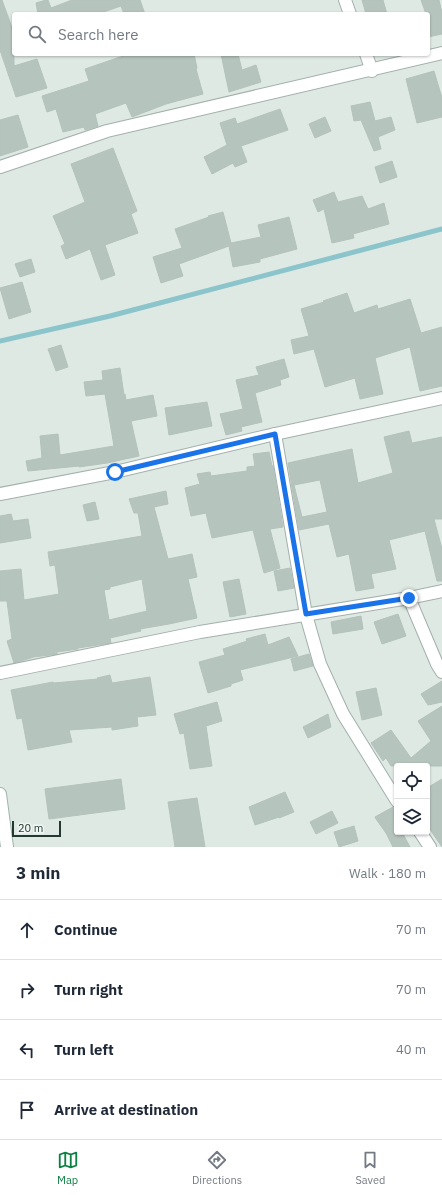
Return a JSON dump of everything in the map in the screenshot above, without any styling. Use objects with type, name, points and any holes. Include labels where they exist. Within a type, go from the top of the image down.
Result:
[{"type":"street","points":[[345,0],[349,12]]},
{"type":"street","points":[[0,167],[107,131],[442,54]]},
{"type":"street","points":[[367,56],[372,70]]},
{"type":"street","points":[[0,494],[115,472],[275,434],[442,398]]},
{"type":"street","points":[[275,434],[306,614],[320,664],[343,714],[396,799]]},
{"type":"street","points":[[0,673],[200,632],[409,598],[442,591]]},
{"type":"street","points":[[409,598],[437,664],[442,672]]},
{"type":"street","points":[[0,794],[7,847]]},
{"type":"street","points":[[422,835],[430,847]]},
{"type":"building","points":[[0,0],[2,0],[12,28],[12,56],[14,56],[14,66],[37,59],[47,88],[16,97],[0,50]]},
{"type":"building","points":[[48,0],[51,8],[72,0],[140,0],[144,12],[123,12],[121,6],[104,12],[38,12],[36,3]]},
{"type":"building","points":[[362,0],[383,0],[386,12],[365,12]]},
{"type":"building","points":[[421,0],[439,0],[442,13],[442,34],[430,37],[430,12],[425,12]]},
{"type":"building","points":[[123,56],[194,56],[196,69],[203,94],[166,104],[132,117],[126,103],[95,114],[98,126],[85,130],[84,127],[63,132],[56,109],[47,112],[42,96],[89,81],[85,69]]},
{"type":"building","points":[[221,56],[238,56],[242,70],[256,65],[261,82],[229,92]]},
{"type":"building","points":[[434,71],[442,98],[442,117],[417,123],[406,79]]},
{"type":"building","points":[[370,102],[375,121],[391,117],[395,130],[378,137],[381,149],[374,151],[361,120],[354,121],[351,106]]},
{"type":"building","points":[[280,109],[288,130],[241,146],[247,162],[235,167],[233,163],[212,174],[204,157],[227,145],[220,123],[235,118],[237,124]]},
{"type":"building","points":[[18,115],[28,147],[0,156],[0,120]]},
{"type":"building","points":[[325,117],[331,131],[315,138],[309,124]]},
{"type":"building","points":[[113,148],[137,211],[131,214],[138,233],[105,245],[115,275],[101,280],[90,249],[66,259],[61,246],[65,244],[53,216],[85,202],[71,164]]},
{"type":"building","points":[[392,161],[397,177],[380,183],[375,167]]},
{"type":"building","points":[[334,192],[338,202],[362,196],[368,209],[384,203],[389,224],[353,234],[354,238],[332,243],[324,209],[318,212],[313,200]]},
{"type":"building","points":[[223,212],[231,243],[261,237],[258,225],[289,217],[297,249],[260,259],[260,262],[233,267],[229,246],[179,264],[183,276],[161,283],[153,257],[182,248],[175,229],[209,217],[208,216]]},
{"type":"building","points":[[31,259],[35,272],[20,277],[15,264]]},
{"type":"building","points":[[22,282],[31,312],[9,319],[0,288]]},
{"type":"building","points":[[347,293],[354,313],[377,305],[378,309],[410,299],[421,333],[442,327],[442,386],[420,391],[410,347],[375,358],[383,394],[360,399],[355,378],[325,387],[314,349],[294,354],[291,340],[309,336],[301,309]]},
{"type":"building","points":[[61,345],[68,367],[56,371],[48,349]]},
{"type":"building","points":[[284,359],[289,377],[280,380],[281,385],[255,393],[262,422],[241,427],[242,431],[226,435],[220,414],[243,409],[236,380],[259,375],[256,367]]},
{"type":"building","points":[[120,368],[126,400],[153,395],[157,416],[131,421],[139,456],[79,467],[28,471],[26,461],[42,458],[40,436],[58,434],[60,455],[114,446],[105,394],[86,396],[84,382],[103,380],[102,371]]},
{"type":"building","points":[[207,402],[212,426],[169,435],[165,408]]},
{"type":"building","points":[[409,431],[412,443],[442,437],[442,519],[434,519],[442,549],[442,581],[437,581],[425,531],[389,540],[396,569],[371,574],[374,588],[356,591],[349,554],[337,557],[329,524],[299,530],[288,463],[352,449],[358,483],[393,473],[384,437]],"holes":[[[320,480],[327,512],[302,517],[294,485]]]},
{"type":"building","points":[[269,452],[273,466],[283,527],[270,529],[280,568],[264,573],[253,530],[212,538],[206,513],[191,516],[185,488],[200,484],[197,474],[210,472],[211,476],[247,471],[247,467],[255,466],[253,454]]},
{"type":"building","points":[[166,491],[168,504],[154,507],[168,559],[192,554],[197,577],[188,579],[197,618],[140,629],[141,631],[110,638],[111,643],[57,652],[57,654],[34,657],[14,663],[7,641],[12,639],[7,601],[0,601],[0,571],[21,569],[24,600],[59,594],[55,565],[50,566],[48,552],[142,536],[138,513],[134,513],[129,499]],"holes":[[[142,579],[147,611],[109,620],[104,590],[110,589],[110,587]]]},
{"type":"building","points":[[95,502],[99,519],[87,521],[83,505]]},
{"type":"building","points":[[11,514],[13,521],[28,519],[31,538],[0,543],[0,516]]},
{"type":"building","points":[[290,568],[294,588],[278,591],[274,571]]},
{"type":"building","points":[[239,579],[246,614],[230,617],[223,582]]},
{"type":"building","points":[[398,614],[406,636],[382,644],[374,622]]},
{"type":"building","points":[[361,616],[363,629],[333,634],[331,622]]},
{"type":"building","points":[[265,634],[268,645],[289,637],[298,656],[240,670],[243,680],[231,684],[231,686],[208,693],[199,662],[225,655],[223,649],[247,641],[246,639]]},
{"type":"building","points":[[309,654],[313,666],[294,671],[291,659]]},
{"type":"building","points":[[110,675],[112,683],[150,677],[156,715],[137,717],[138,726],[112,730],[112,727],[69,730],[72,742],[28,750],[22,718],[17,719],[11,690],[53,682],[98,679],[97,678]]},
{"type":"building","points":[[442,681],[442,702],[428,705],[421,694]]},
{"type":"building","points":[[376,688],[382,715],[362,720],[356,692]]},
{"type":"building","points":[[217,702],[222,721],[206,726],[212,766],[190,769],[184,733],[180,734],[174,714]]},
{"type":"building","points":[[442,706],[442,766],[430,766],[430,763],[394,763],[394,766],[391,766],[386,758],[383,761],[371,743],[391,730],[411,758],[431,741],[418,721]]},
{"type":"building","points":[[328,714],[331,727],[308,738],[303,727]]},
{"type":"building","points":[[121,779],[125,809],[49,819],[45,789]]},
{"type":"building","points":[[442,779],[442,847],[430,829],[430,786]]},
{"type":"building","points":[[285,792],[294,812],[255,825],[249,807]]},
{"type":"building","points":[[197,798],[205,847],[175,847],[168,802]]},
{"type":"building","points":[[394,807],[394,835],[404,835],[410,847],[393,847],[386,833],[375,817]]},
{"type":"building","points":[[332,811],[338,823],[316,834],[310,822]]},
{"type":"building","points":[[354,826],[358,841],[339,847],[334,832]]},
{"type":"waterway","points":[[0,341],[110,316],[442,229]]},
{"type":"route","points":[[115,472],[275,434],[306,614],[409,598]]}]
